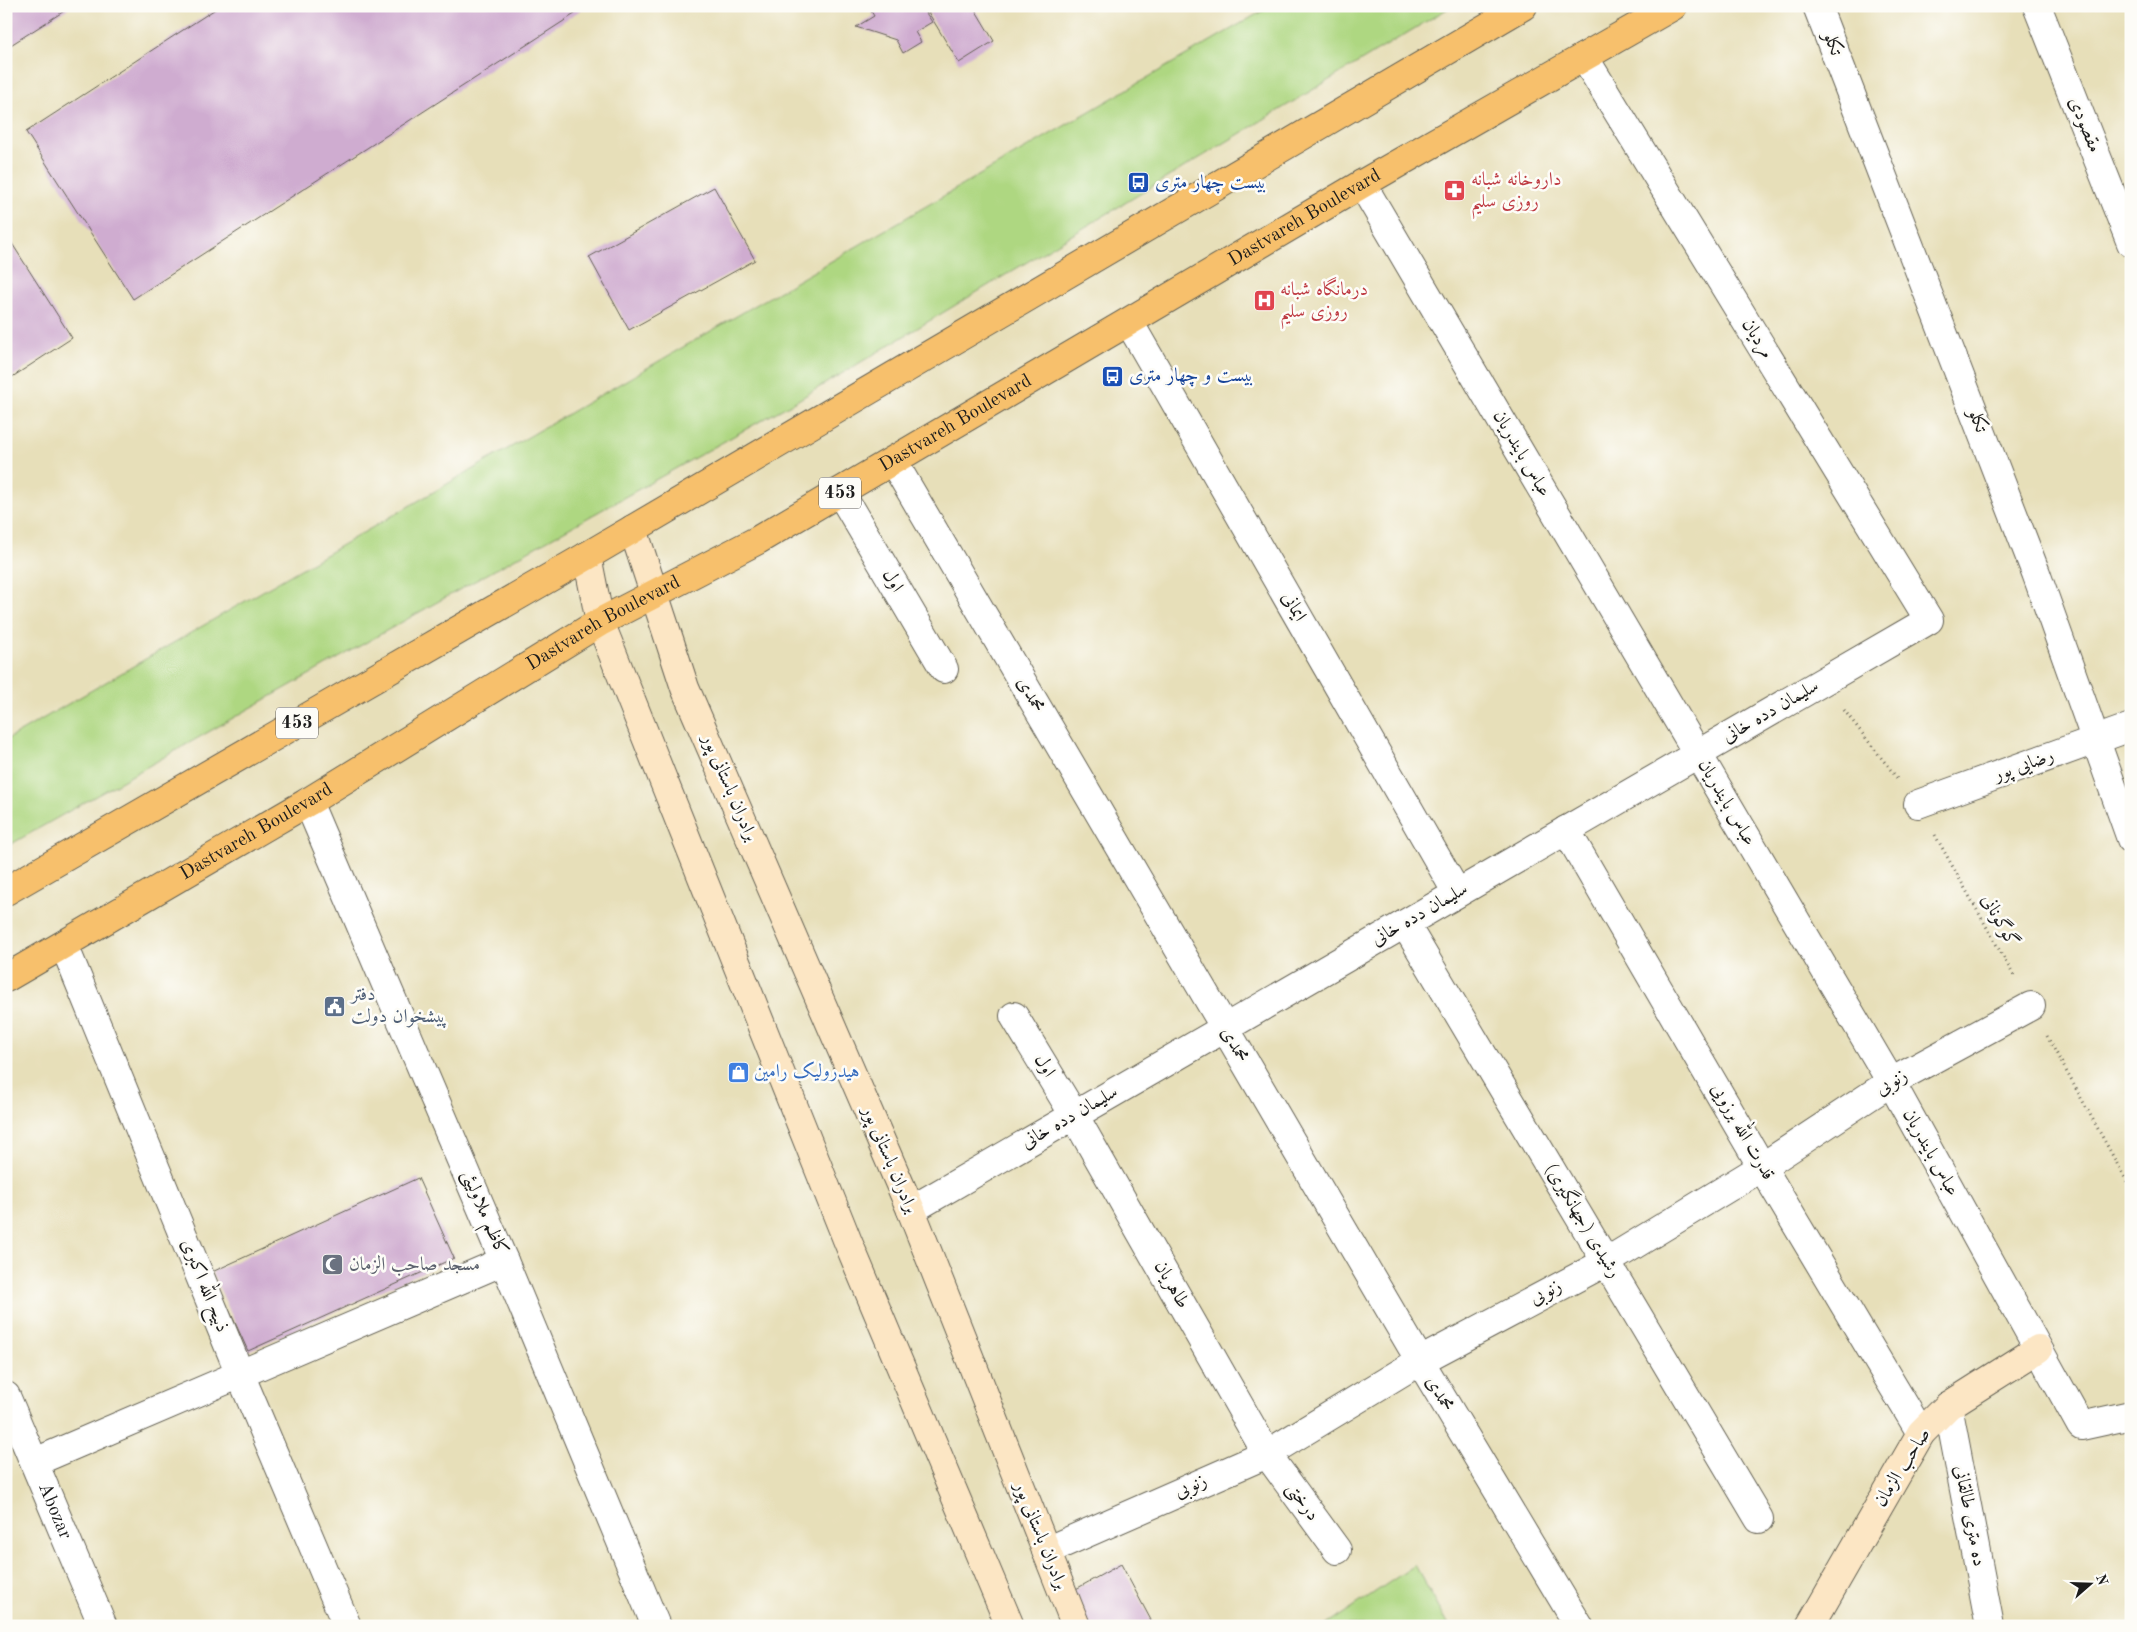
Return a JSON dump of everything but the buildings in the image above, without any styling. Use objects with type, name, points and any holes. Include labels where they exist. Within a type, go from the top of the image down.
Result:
[{"type":"main road","name":"453","points":[[6,891],[587,556],[1523,6]]},
{"type":"main road","name":"Dastvareh Boulevard","points":[[6,978],[64,946],[308,802],[600,622],[758,540],[1362,184],[1674,6]]},
{"type":"street","name":"تکلو","points":[[1817,6],[2036,573],[2131,839]]},
{"type":"street","name":"مقصودی","points":[[2037,6],[2131,243]]},
{"type":"street","name":"مردیان","points":[[1584,57],[1929,620]]},
{"type":"street","name":"عباس بایندریان","points":[[1362,184],[1891,1082],[2081,1426],[2131,1415]]},
{"type":"street","name":"ایمانی","points":[[1129,322],[1457,893]]},
{"type":"street","name":"محمدی","points":[[893,461],[1420,1361],[1579,1626]]},
{"type":"street","name":"اول","points":[[840,492],[944,669]]},
{"type":"street","name":"برادران باستانی پور","points":[[633,529],[656,593],[685,688],[911,1210],[1076,1626]]},
{"type":"street","points":[[587,556],[600,622],[848,1242],[1010,1626]]},
{"type":"street","name":"سلیمان دده خانی","points":[[911,1210],[1929,620]]},
{"type":"street","name":"رضایی پور","points":[[1918,804],[2131,727]]},
{"type":"street","name":"کاظم ملاولیئی","points":[[308,802],[504,1261],[656,1626]]},
{"type":"street","name":"قدرت الله برزویی","points":[[1566,830],[1762,1167],[1921,1433]]},
{"type":"street","name":"رشیدی (جهانگیری)","points":[[1405,924],[1759,1519]]},
{"type":"street","name":"ذبیح الله اکبری","points":[[64,946],[240,1374],[347,1626]]},
{"type":"street","name":"زنوبی","points":[[1046,1551],[1267,1454],[1420,1361],[1606,1262],[1762,1167],[1891,1082],[2031,1006]]},
{"type":"street","name":"اول","points":[[1014,1016],[1074,1115]]},
{"type":"street","name":"طاهریان","points":[[1074,1115],[1267,1454]]},
{"type":"street","points":[[35,1462],[504,1261]]},
{"type":"street","name":"صاحب الزمان","points":[[1810,1626],[1921,1433],[1948,1406],[2038,1349]]},
{"type":"street","name":"Abozar","points":[[6,1396],[103,1626]]},
{"type":"street","name":"ده متری طالقانی","points":[[1948,1406],[1990,1626]]},
{"type":"street","name":"درختی","points":[[1267,1454],[1337,1550]]},
{"type":"path","name":"گوگونانی","points":[[1822,682],[1918,804],[2131,1188]]},
{"type":"green space","points":[[1271,6],[1452,6],[798,400],[6,847],[6,740]]},
{"type":"green space","points":[[1415,1565],[1449,1626],[1325,1626]]},
{"type":"place","name":"بیست چهار متری","points":[[1139,183]]},
{"type":"place","name":"داروخانه شبانه روزی سلیم","points":[[1455,191]]},
{"type":"place","name":"درمانگاه شبانه روزی سلیم","points":[[1264,301]]},
{"type":"place","name":"بیست و چهار متری","points":[[1113,376]]},
{"type":"place","name":"دفتر پیشخوان دولت","points":[[335,1006]]},
{"type":"place","name":"هیدرولیک رامین","points":[[738,1072]]},
{"type":"place","name":"مسجد صاحب الزمان","points":[[333,1265]]}]
